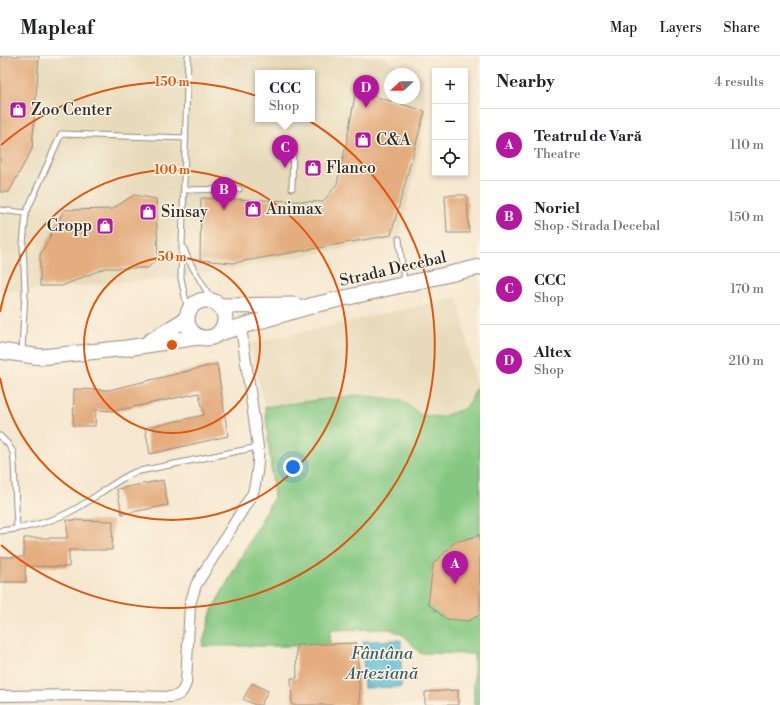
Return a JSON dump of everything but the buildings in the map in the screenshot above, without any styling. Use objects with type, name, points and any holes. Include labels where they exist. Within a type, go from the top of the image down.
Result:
[{"type":"main road","name":"Strada Decebal","points":[[219,333],[314,305],[480,267]]},
{"type":"main road","points":[[0,352],[21,356],[41,357],[143,346],[198,337],[212,337],[219,333],[223,327],[225,320],[224,313],[216,304],[206,300],[199,301],[192,305],[187,315],[143,346]]},
{"type":"main road","name":"Strada Decebal","points":[[216,304],[314,305]]},
{"type":"main road","points":[[187,315],[188,326],[198,337]]},
{"type":"street","points":[[0,696],[86,695],[170,697],[178,696],[184,690],[186,683],[190,604],[196,585],[253,493],[259,462],[241,327]]},
{"type":"lane","points":[[187,315],[181,278],[188,56]]},
{"type":"lane","points":[[21,356],[25,291],[24,244],[26,213],[61,134],[186,138]]},
{"type":"lane","points":[[292,188],[293,143]]},
{"type":"lane","points":[[184,190],[239,189]]},
{"type":"lane","points":[[0,210],[26,213]]},
{"type":"lane","points":[[399,239],[405,285]]},
{"type":"lane","points":[[182,245],[189,261],[216,304]]},
{"type":"lane","points":[[0,436],[8,444],[12,452],[14,463],[17,529]]},
{"type":"lane","points":[[0,531],[43,523],[76,509],[124,477],[135,472],[258,447]]},
{"type":"shaded area","points":[[0,56],[380,56],[405,68],[384,68],[384,104],[420,104],[420,76],[423,77],[427,118],[399,239],[184,277],[25,291],[0,290]]},
{"type":"shaded area","points":[[458,297],[477,388],[466,408],[441,417],[420,415],[402,400],[358,395],[265,407],[250,344]]},
{"type":"green space","points":[[480,387],[480,705],[474,705],[474,654],[420,653],[403,635],[390,629],[330,630],[331,644],[288,646],[202,646],[212,610],[274,497],[265,407],[357,395],[402,400],[420,415],[441,417],[466,408],[477,388]]},
{"type":"water","name":"Fântâna Arteziană","points":[[401,640],[401,687],[364,688],[363,641]]},
{"type":"place","name":"Altex","points":[[366,108]]},
{"type":"place","name":"Zoo Center","points":[[18,110]]},
{"type":"place","name":"C&A","points":[[363,140]]},
{"type":"place","name":"CCC","points":[[285,168]]},
{"type":"place","name":"Flanco","points":[[313,168]]},
{"type":"place","name":"Animax","points":[[253,209]]},
{"type":"place","name":"Noriel","points":[[224,210]]},
{"type":"place","name":"Sinsay","points":[[148,212]]},
{"type":"place","name":"Cropp","points":[[105,226]]},
{"type":"place","name":"Teatrul de Vară","points":[[455,584]]}]
